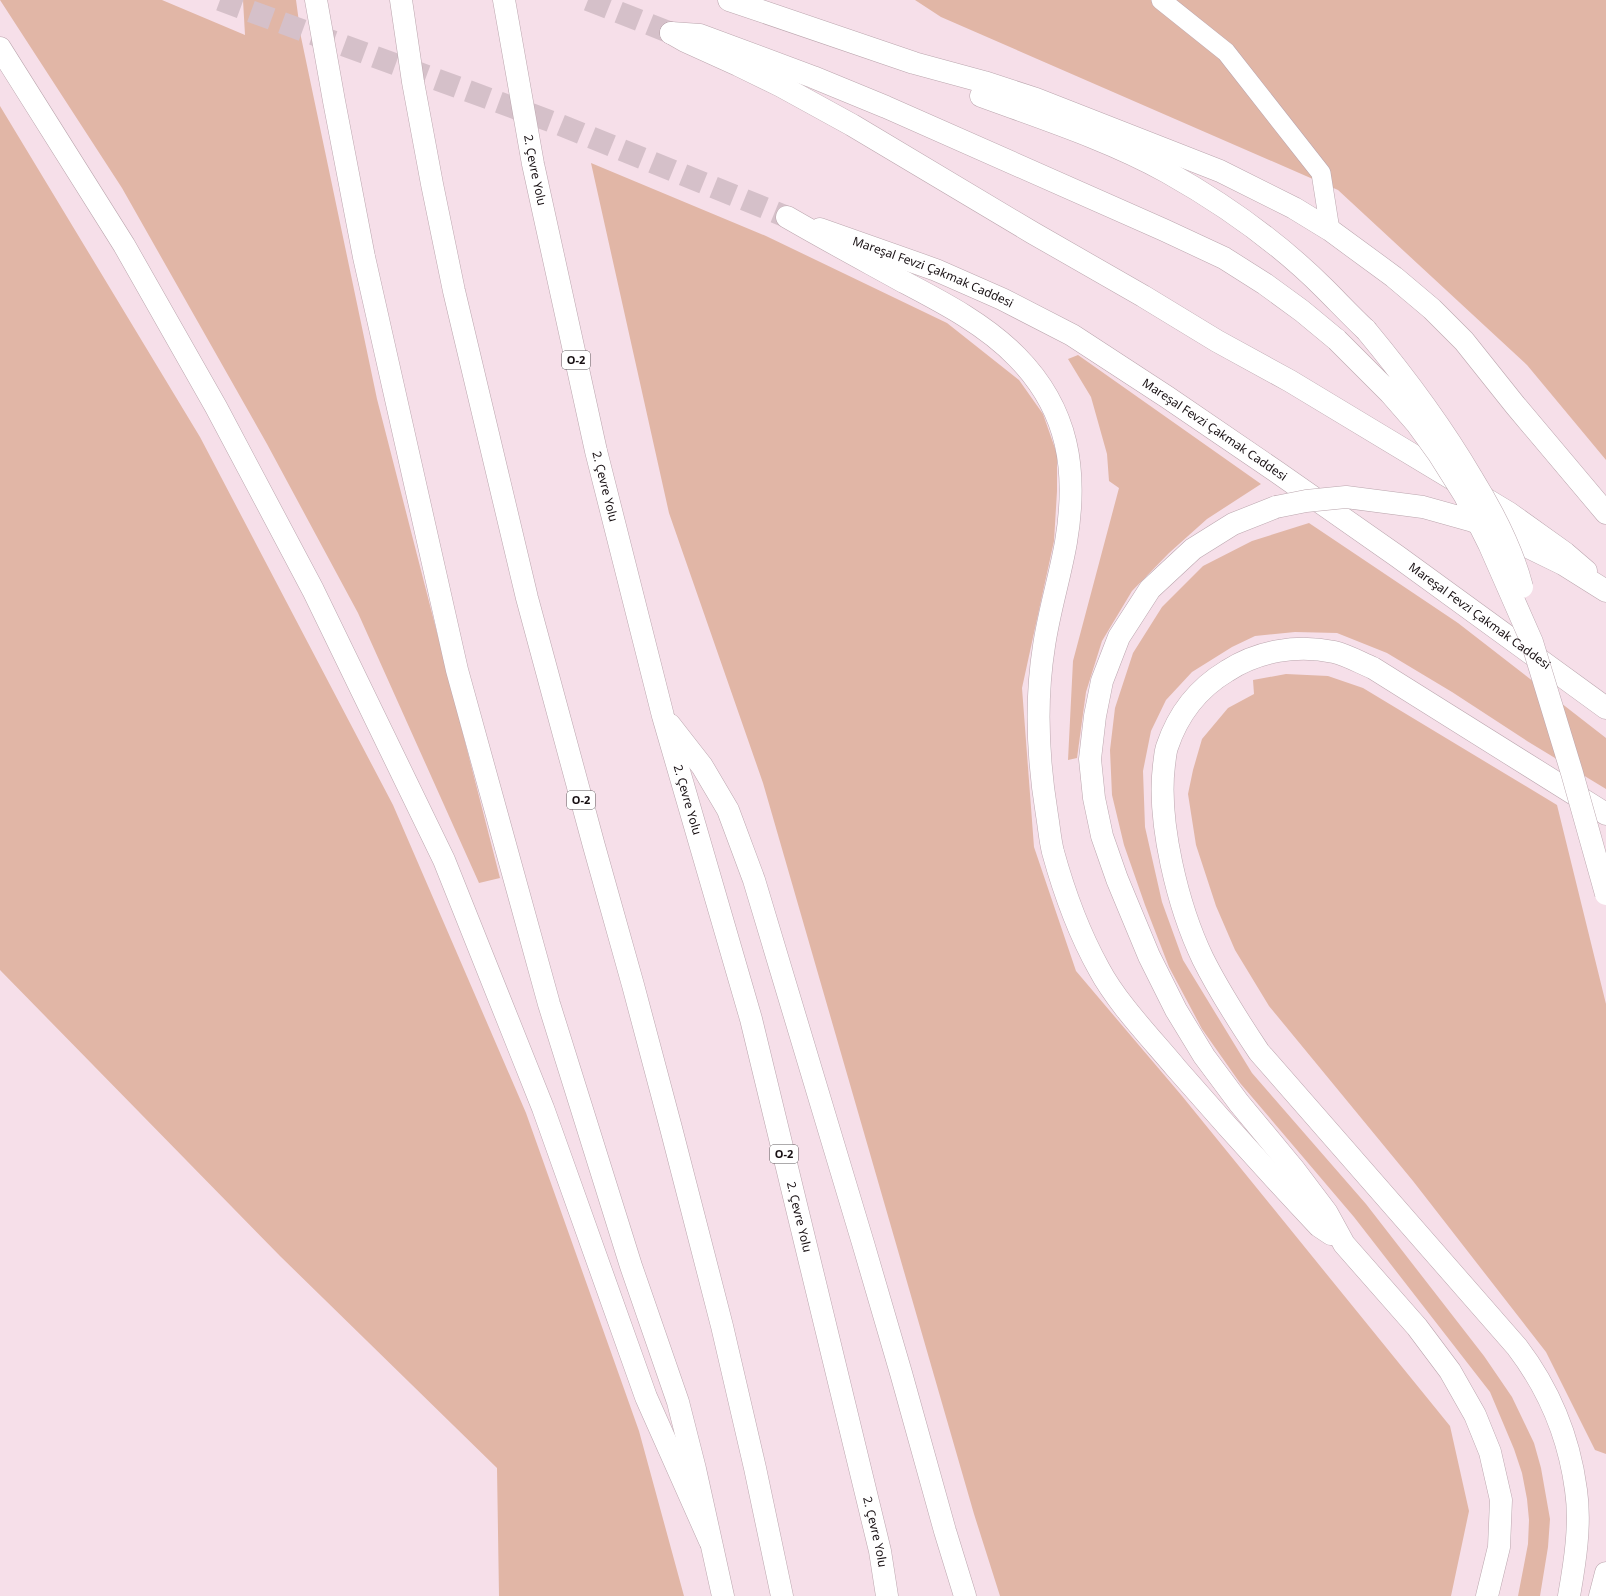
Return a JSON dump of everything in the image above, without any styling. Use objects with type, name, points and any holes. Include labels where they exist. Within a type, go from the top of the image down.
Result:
[{"type":"main road","points":[[316,0],[364,257],[457,670],[549,1004],[631,1266],[678,1402],[724,1596]]},
{"type":"main road","name":"O-2","points":[[401,0],[413,82],[454,291],[527,598],[671,1128],[723,1334],[756,1475],[782,1596]]},
{"type":"main road","name":"2. Çevre Yolu","points":[[504,0],[533,164],[596,451],[663,716],[751,1019],[880,1551],[887,1596]]},
{"type":"main road","points":[[729,0],[914,63],[984,82],[1036,99],[1206,165],[1294,208],[1330,230],[1394,277],[1432,309],[1464,341],[1515,405],[1606,513]]},
{"type":"main road","points":[[1606,590],[1565,553],[1509,513],[1290,381],[1217,341],[852,125],[781,86],[671,33],[700,35],[812,77],[886,107],[1164,230],[1224,258],[1265,284],[1302,311],[1337,340],[1390,393],[1417,424],[1438,453],[1465,496],[1489,544],[1532,642],[1574,780],[1606,894]]},
{"type":"main road","points":[[0,48],[124,245],[216,407],[313,590],[444,860],[543,1108],[646,1396],[710,1541]]},
{"type":"main road","points":[[914,63],[968,91],[1102,142],[1177,178],[1221,205],[1283,251],[1325,288],[1366,330],[1423,402],[1457,453],[1491,509],[1507,545],[1520,581],[1528,610],[1532,642]]},
{"type":"main road","name":"Mareşal Fevzi Çakmak Caddesi","points":[[1344,1244],[1319,1226],[1228,1128],[1148,1035],[1100,971],[1084,940],[1052,850],[1044,797],[1039,741],[1040,680],[1048,620],[1066,545],[1071,503],[1071,472],[1065,440],[1056,412],[1039,382],[1016,355],[986,330],[935,299],[787,217],[936,270],[1002,299],[1072,335],[1167,397],[1284,477],[1606,708]]},
{"type":"main road","points":[[1487,1596],[1499,1547],[1501,1500],[1490,1452],[1475,1415],[1450,1371],[1417,1327],[1344,1244],[1327,1213],[1293,1168],[1239,1103],[1204,1056],[1176,1010],[1149,956],[1117,879],[1102,836],[1094,798],[1090,759],[1095,716],[1102,681],[1119,637],[1150,589],[1193,550],[1233,524],[1276,507],[1306,501],[1346,497],[1423,507],[1473,521],[1563,564],[1606,590]]},
{"type":"main road","points":[[1569,1596],[1576,1552],[1578,1526],[1576,1490],[1569,1456],[1555,1409],[1531,1366],[1517,1348],[1259,1052],[1241,1024],[1203,958],[1187,919],[1175,881],[1163,811],[1162,779],[1166,749],[1178,721],[1192,699],[1211,680],[1239,663],[1272,651],[1305,649],[1335,652],[1373,668],[1606,814]]},
{"type":"main road","points":[[663,716],[702,766],[728,810],[754,880],[863,1243],[965,1596]]},
{"type":"main road","points":[[1600,1596],[1606,1573]]},
{"type":"lane","points":[[1161,0],[1226,52],[1322,173],[1330,230]]},
{"type":"shaded area","points":[[0,0],[162,0],[245,35],[243,0],[296,0],[301,37],[377,399],[500,878],[479,883],[358,613],[267,444],[122,188]]},
{"type":"shaded area","points":[[915,0],[1606,0],[1606,460],[1527,365],[1338,190],[941,17]]},
{"type":"shaded area","points":[[0,106],[200,437],[393,805],[526,1113],[639,1431],[684,1596],[499,1596],[497,1468],[280,1256],[0,970]]},
{"type":"shaded area","points":[[591,163],[766,236],[947,323],[1019,380],[1043,414],[1057,454],[1057,491],[1054,541],[1022,688],[1034,847],[1076,971],[1182,1096],[1450,1426],[1469,1511],[1451,1596],[1000,1596],[974,1514],[763,783],[669,513]]},
{"type":"shaded area","points":[[1078,355],[1261,484],[1207,519],[1169,553],[1132,591],[1102,641],[1086,692],[1077,758],[1068,760],[1073,661],[1119,488],[1109,481],[1107,454],[1091,397],[1068,359]]},
{"type":"shaded area","points":[[1309,523],[1458,623],[1606,738],[1606,789],[1387,653],[1337,633],[1295,632],[1255,636],[1232,647],[1192,672],[1166,700],[1151,731],[1143,771],[1145,827],[1162,902],[1183,960],[1252,1073],[1366,1204],[1484,1356],[1512,1397],[1534,1443],[1541,1468],[1550,1519],[1548,1547],[1540,1596],[1518,1596],[1528,1544],[1529,1520],[1527,1499],[1522,1473],[1514,1449],[1490,1392],[1354,1217],[1240,1083],[1202,1029],[1169,967],[1145,905],[1124,845],[1112,795],[1110,750],[1115,708],[1133,653],[1162,607],[1203,566],[1252,541]]},
{"type":"shaded area","points":[[1286,674],[1328,676],[1363,688],[1557,805],[1606,1004],[1606,1454],[1595,1450],[1546,1352],[1413,1181],[1269,1006],[1235,950],[1216,906],[1196,845],[1188,794],[1202,739],[1228,708],[1254,694],[1253,680]]},
{"type":"tunnel","points":[[220,0],[558,124],[787,217]]},
{"type":"tunnel","points":[[588,0],[671,33]]}]
